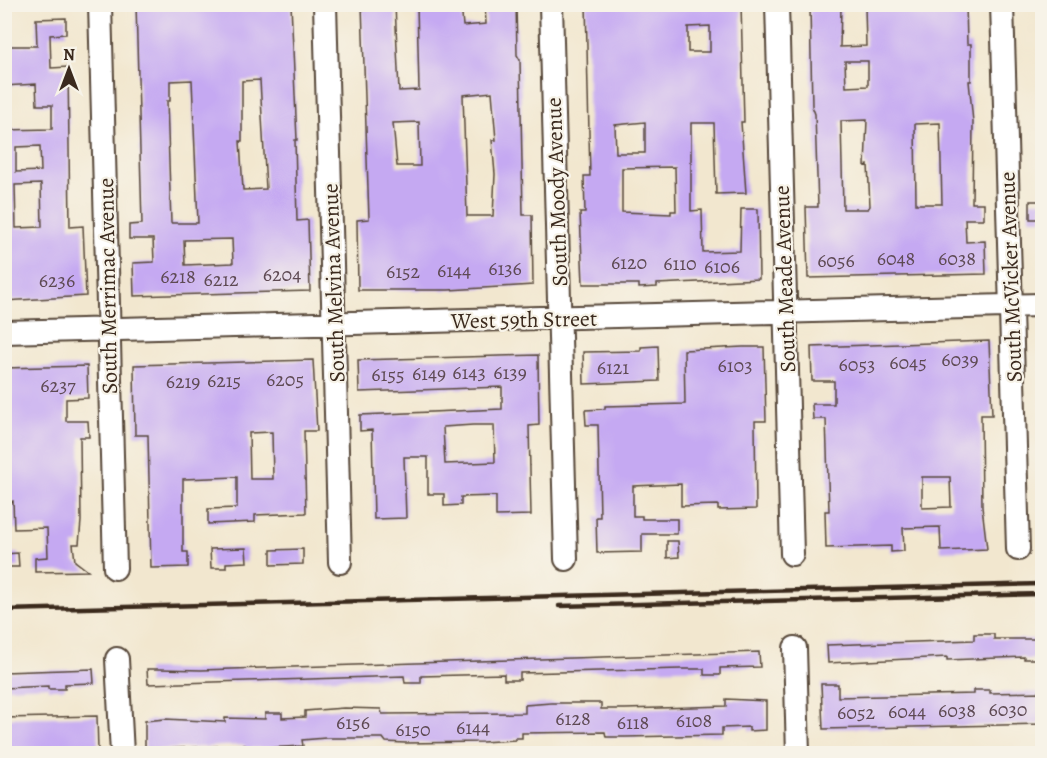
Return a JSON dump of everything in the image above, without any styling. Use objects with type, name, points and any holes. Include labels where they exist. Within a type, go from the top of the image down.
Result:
[{"type":"street","name":"South Merrimac Avenue","points":[[100,4],[116,568]]},
{"type":"street","name":"South Melvina Avenue","points":[[325,4],[340,562]]},
{"type":"street","name":"South Moody Avenue","points":[[551,4],[566,559]]},
{"type":"street","name":"South Meade Avenue","points":[[777,4],[792,554]]},
{"type":"street","name":"South McVicker Avenue","points":[[1002,4],[1018,549]]},
{"type":"street","name":"West 59th Street","points":[[4,332],[1042,305]]},
{"type":"street","points":[[795,648],[798,753]]},
{"type":"street","points":[[117,659],[122,753]]},
{"type":"building","points":[[136,4],[291,4],[297,140],[295,140],[297,221],[308,220],[310,291],[134,296],[133,263],[154,262],[153,239],[129,239],[129,225],[142,224]],"holes":[[[192,80],[198,223],[171,223],[167,101],[170,101],[170,81]],[[260,80],[266,189],[243,190],[240,141],[242,141],[242,81]],[[232,239],[233,263],[185,265],[184,240]]]},
{"type":"building","points":[[417,4],[461,4],[463,26],[486,24],[485,4],[516,4],[517,55],[520,60],[523,215],[532,215],[533,285],[448,290],[358,290],[357,220],[369,219],[362,5],[395,5],[399,91],[419,90]],"holes":[[[492,92],[496,140],[492,140],[495,174],[493,216],[467,216],[463,95]],[[419,122],[420,166],[397,166],[393,123]]]},
{"type":"building","points":[[586,4],[741,4],[744,122],[741,122],[746,193],[716,194],[714,123],[691,123],[691,211],[702,210],[703,252],[740,251],[741,209],[758,209],[759,279],[657,284],[657,287],[639,288],[639,284],[583,284],[580,213],[585,213],[584,176],[590,176]],"holes":[[[710,26],[710,52],[688,52],[688,27]],[[645,122],[645,153],[616,153],[615,125]],[[675,167],[676,211],[671,211],[671,214],[622,212],[622,168]]]},
{"type":"building","points":[[966,4],[967,44],[971,44],[971,81],[969,81],[973,122],[972,203],[984,203],[984,219],[965,219],[966,242],[985,241],[986,274],[808,278],[806,207],[818,207],[815,114],[812,106],[810,7],[841,7],[840,47],[866,46],[865,6]],"holes":[[[845,61],[868,61],[868,86],[846,87]],[[867,120],[865,166],[868,165],[870,206],[868,209],[843,209],[841,121]],[[940,123],[942,204],[916,204],[915,124]]]},
{"type":"building","points":[[66,18],[66,34],[50,35],[51,68],[68,67],[70,227],[83,226],[86,296],[4,301],[4,130],[52,129],[52,105],[37,105],[36,84],[4,86],[4,46],[37,46],[36,19]],"holes":[[[40,146],[41,171],[16,172],[16,147]],[[41,184],[42,227],[16,228],[15,185]]]},
{"type":"building","points":[[1030,201],[1042,201],[1042,219],[1030,219]]},
{"type":"building","points":[[989,341],[992,415],[981,415],[982,507],[987,549],[941,551],[940,527],[903,528],[904,551],[891,552],[891,546],[826,548],[825,511],[829,511],[826,419],[813,419],[812,404],[834,404],[834,381],[812,381],[811,347]],"holes":[[[922,477],[950,477],[951,507],[922,508]]]},
{"type":"building","points":[[658,346],[659,381],[584,384],[583,352],[641,351],[641,347]]},
{"type":"building","points":[[764,347],[766,421],[755,421],[756,509],[718,510],[718,505],[681,506],[681,484],[633,486],[633,516],[642,516],[642,519],[677,519],[677,534],[642,534],[642,552],[597,553],[596,517],[600,517],[598,425],[586,425],[585,410],[605,409],[605,406],[685,404],[684,350]]},
{"type":"building","points":[[538,355],[539,425],[529,426],[531,515],[496,516],[496,496],[461,497],[461,505],[444,506],[444,494],[428,494],[428,457],[404,457],[406,518],[374,519],[372,430],[360,431],[360,415],[502,409],[502,387],[359,392],[358,360]],"holes":[[[494,425],[495,462],[445,464],[443,427]]]},
{"type":"building","points":[[313,360],[317,431],[304,431],[306,513],[255,515],[255,522],[208,524],[208,509],[237,508],[237,477],[183,479],[183,552],[188,552],[188,567],[151,568],[148,435],[135,435],[134,365]],"holes":[[[272,432],[273,479],[250,479],[249,433]]]},
{"type":"building","points":[[87,366],[88,398],[66,399],[66,421],[88,421],[89,437],[80,437],[81,521],[79,544],[73,544],[75,561],[88,571],[35,572],[35,558],[48,557],[47,528],[14,529],[13,501],[10,502],[7,439],[4,439],[4,368]]},
{"type":"building","points":[[667,541],[678,541],[679,557],[667,558]]},
{"type":"building","points":[[246,548],[247,562],[226,563],[226,568],[211,568],[210,549]]},
{"type":"building","points":[[303,549],[303,564],[271,565],[271,550]]},
{"type":"building","points":[[18,553],[19,567],[4,567],[4,554]]},
{"type":"building","points":[[974,634],[994,634],[994,639],[1042,639],[1042,659],[1024,659],[1024,657],[947,660],[947,657],[828,663],[827,645],[974,640]]},
{"type":"building","points":[[759,652],[760,667],[720,668],[720,675],[704,675],[704,669],[681,669],[520,673],[520,680],[504,680],[504,674],[421,676],[421,683],[405,683],[404,676],[148,684],[147,669],[201,670]]},
{"type":"building","points":[[93,669],[94,683],[65,684],[65,689],[48,689],[48,686],[4,688],[4,672]]},
{"type":"building","points":[[821,684],[838,684],[838,697],[974,694],[974,690],[990,690],[990,693],[1042,692],[1042,724],[823,729]]},
{"type":"building","points":[[726,699],[766,701],[766,730],[749,731],[749,727],[722,728],[722,735],[625,737],[606,737],[605,732],[522,733],[522,738],[515,738],[515,740],[482,742],[405,743],[386,742],[383,738],[326,738],[302,740],[303,746],[245,748],[245,745],[145,750],[145,721],[165,719],[225,722],[225,718],[265,719],[265,713],[282,713],[282,718],[305,717],[305,711],[344,708],[381,709],[382,714],[525,713],[525,705],[551,703],[601,703],[601,709],[726,706]]},
{"type":"building","points":[[97,716],[98,750],[4,752],[4,718]]},
{"type":"railway","points":[[4,610],[1042,584]]},
{"type":"railway","points":[[559,606],[1042,594]]}]
